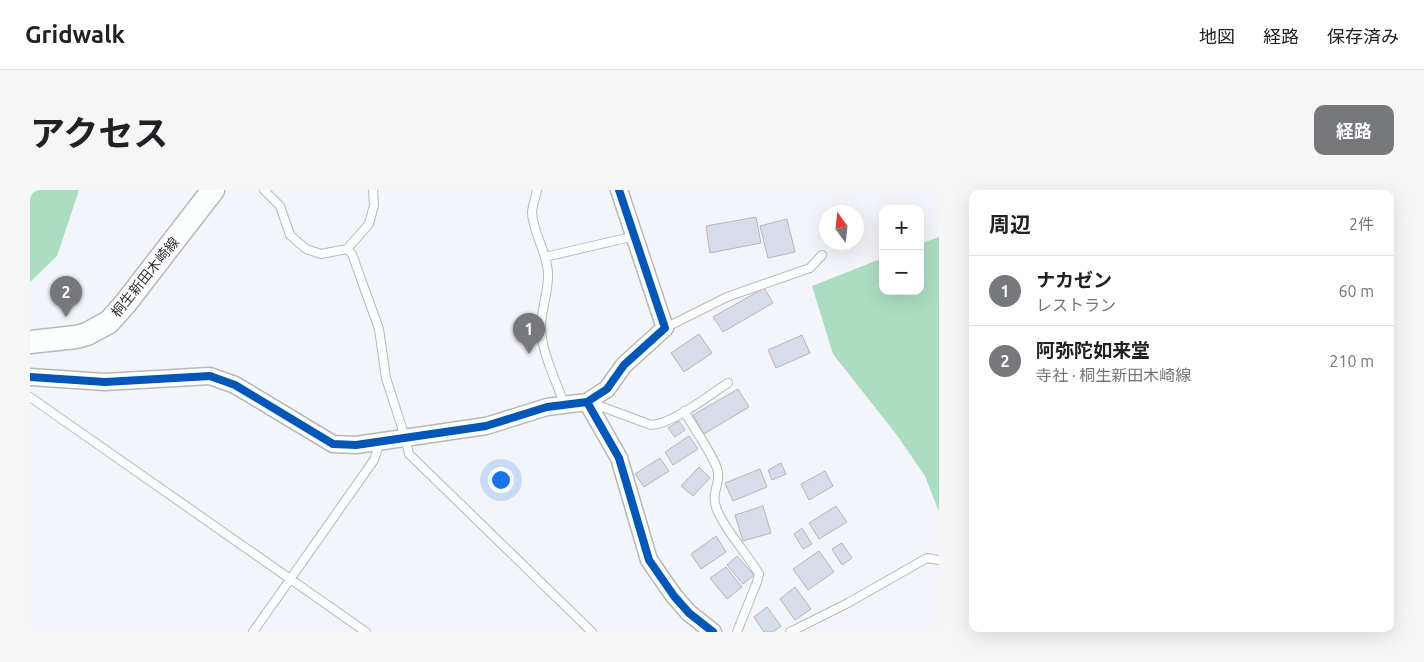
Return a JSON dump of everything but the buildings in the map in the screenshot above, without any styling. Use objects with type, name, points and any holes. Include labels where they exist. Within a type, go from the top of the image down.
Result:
[{"type":"main road","name":"桐生新田木崎線","points":[[30,342],[76,337],[87,334],[108,322],[125,304],[213,190]]},
{"type":"street","points":[[30,377],[105,382],[210,376],[235,385],[333,444],[356,445],[486,426],[547,407],[587,402],[607,389],[624,365],[664,328],[619,190]]},
{"type":"street","points":[[587,402],[619,458],[648,560],[689,613],[713,632]]},
{"type":"lane","points":[[264,190],[280,206],[290,235],[306,249],[321,254],[347,249],[369,224],[374,205],[373,190]]},
{"type":"lane","points":[[537,190],[532,213],[548,272],[541,328],[545,352],[564,404]]},
{"type":"lane","points":[[545,258],[635,236]]},
{"type":"lane","points":[[347,249],[352,254],[379,329],[386,378],[409,454],[592,632]]},
{"type":"lane","points":[[664,328],[727,297],[810,268],[822,254]]},
{"type":"lane","points":[[587,402],[651,425],[660,425],[728,383]]},
{"type":"lane","points":[[30,397],[366,632]]},
{"type":"lane","points":[[684,411],[718,472],[714,497],[716,507],[722,520],[758,574],[757,582],[737,632]]},
{"type":"lane","points":[[253,632],[374,460],[380,442]]},
{"type":"lane","points":[[790,632],[848,603],[928,558],[939,560]]},
{"type":"green space","points":[[30,190],[79,190],[57,256],[30,282]]},
{"type":"green space","points":[[939,237],[939,512],[925,476],[896,434],[833,354],[812,286],[879,260],[879,295],[924,295],[924,243]]},
{"type":"cycle path","points":[[30,377],[105,382],[210,376],[235,385],[333,444],[356,445],[486,426],[547,407],[587,402],[607,389],[624,365],[665,328],[619,190]]},
{"type":"cycle path","points":[[587,402],[619,458],[649,560],[674,596],[689,613],[713,632]]},
{"type":"place","name":"阿弥陀如来堂","points":[[66,317]]},
{"type":"place","name":"ナカゼン","points":[[529,354]]}]
